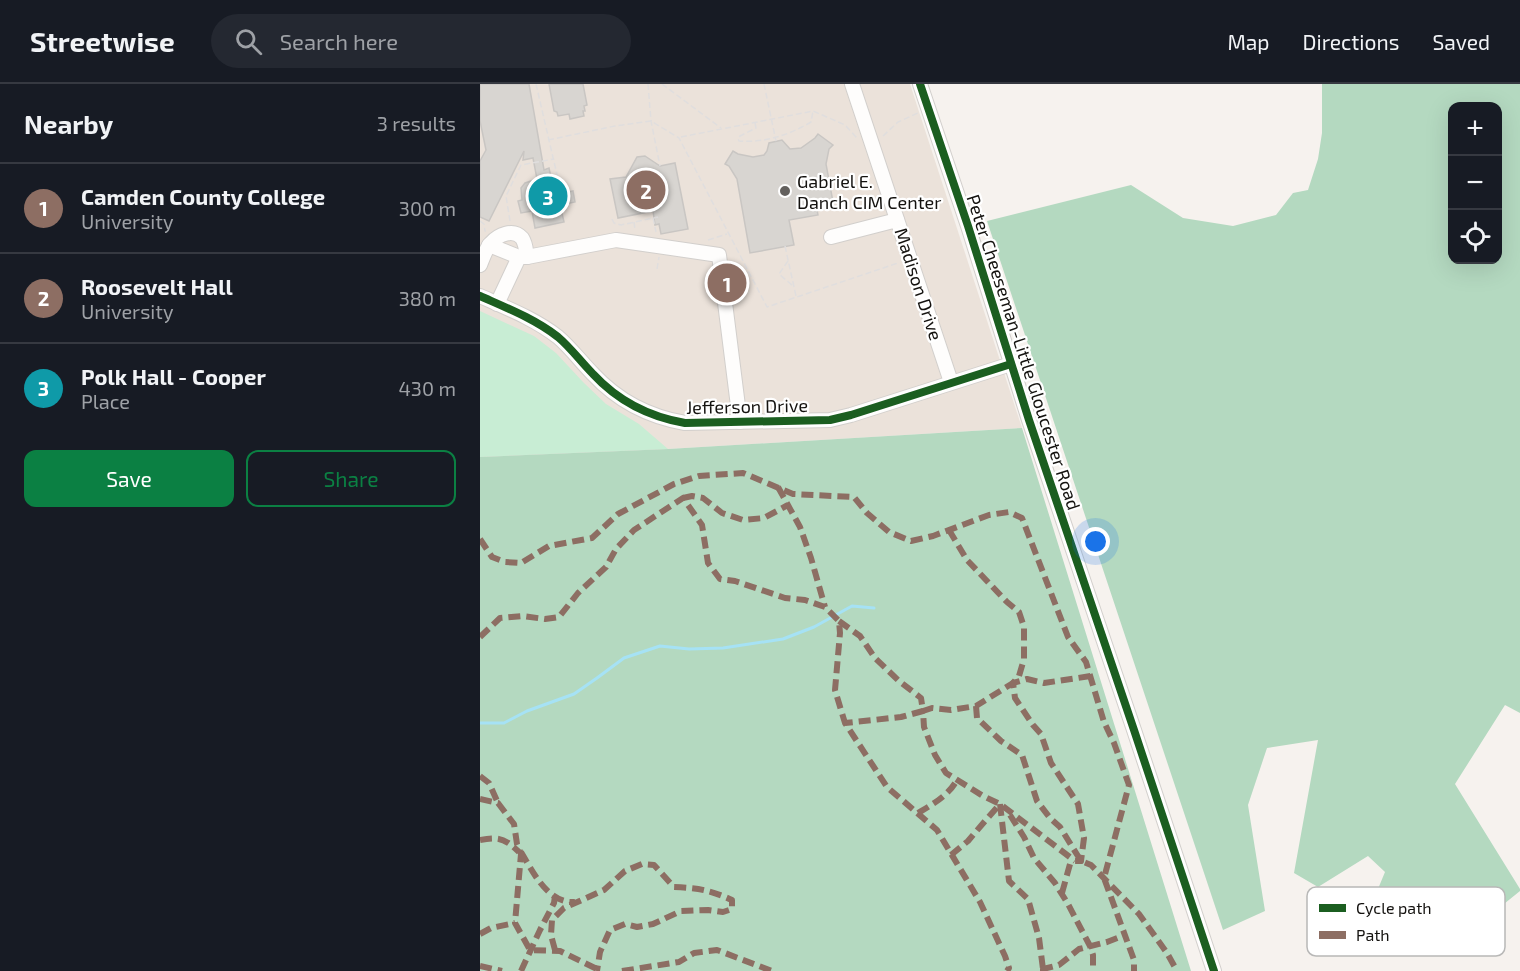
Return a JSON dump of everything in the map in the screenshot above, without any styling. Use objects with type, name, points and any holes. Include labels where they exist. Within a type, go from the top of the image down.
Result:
[{"type":"street","name":"Madison Drive","points":[[852,84],[951,382]]},
{"type":"street","name":"Peter Cheeseman-Little Gloucester Road","points":[[920,84],[1214,971]]},
{"type":"street","points":[[831,237],[897,220]]},
{"type":"street","points":[[480,265],[489,245],[502,235],[513,233],[523,241],[523,257],[486,301]]},
{"type":"street","points":[[489,245],[523,257],[616,240],[719,255],[740,422]]},
{"type":"street","name":"Jefferson Drive","points":[[486,301],[548,330],[561,340],[606,387],[625,401],[646,412],[686,423],[830,420],[1011,364]]},
{"type":"path","points":[[536,84],[558,179]]},
{"type":"path","points":[[648,84],[651,121],[660,166]]},
{"type":"path","points":[[662,84],[722,129]]},
{"type":"path","points":[[764,84],[776,141]]},
{"type":"path","points":[[679,138],[813,111],[845,125],[863,144],[881,138],[898,122],[920,112]]},
{"type":"path","points":[[755,122],[756,128],[740,136],[738,139],[740,141],[775,138],[795,132],[811,122],[813,111]]},
{"type":"path","points":[[548,140],[651,121],[679,138],[766,307],[910,260]]},
{"type":"path","points":[[612,219],[614,223],[621,225],[658,217]]},
{"type":"path","points":[[480,226],[483,218]]},
{"type":"path","points":[[708,240],[729,234]]},
{"type":"path","points":[[785,246],[796,297]]},
{"type":"path","points":[[788,261],[779,274],[794,286]]},
{"type":"shaded area","points":[[480,84],[910,84],[1022,428],[668,449],[480,457]]},
{"type":"green space","points":[[1322,84],[1520,84],[1520,713],[1505,705],[1455,784],[1520,891],[1505,903],[1505,887],[1379,887],[1385,872],[1368,856],[1318,887],[1294,873],[1318,740],[1267,748],[1248,805],[1265,911],[1223,930],[987,221],[1131,185],[1183,218],[1233,226],[1276,215],[1293,193],[1308,190],[1318,159],[1322,133]]},
{"type":"green space","points":[[480,311],[534,336],[556,353],[606,404],[639,424],[668,449],[480,457]]},
{"type":"green space","points":[[1022,428],[1191,971],[480,971],[480,457],[668,449]]},
{"type":"building","points":[[480,84],[529,84],[544,170],[549,168],[552,182],[560,184],[564,193],[573,191],[575,202],[560,205],[564,222],[535,228],[532,211],[521,213],[518,201],[522,200],[521,188],[525,183],[537,179],[533,158],[523,160],[524,151],[489,221],[480,217],[480,161],[486,150],[480,121]]},
{"type":"building","points":[[549,84],[583,84],[587,105],[584,106],[584,116],[570,119],[569,114],[558,116],[554,111]]},
{"type":"building","name":"Gabriel E. Danch CIM Center","points":[[818,134],[833,145],[829,149],[826,164],[833,202],[816,205],[818,215],[789,220],[794,245],[750,253],[737,179],[729,166],[725,164],[733,151],[753,157],[764,155],[769,143],[782,140],[790,149],[801,148]]},
{"type":"building","points":[[645,156],[660,166],[675,163],[688,229],[661,234],[659,224],[655,225],[653,211],[618,218],[610,179],[626,177],[637,157]]},
{"type":"waterway","points":[[480,723],[504,723],[527,711],[574,694],[624,658],[660,646],[689,649],[723,648],[783,639],[814,627],[852,606],[874,608]]},
{"type":"marked path","points":[[480,539],[492,557],[505,562],[521,563],[549,546],[592,538],[618,514],[674,484],[699,476],[743,473],[793,494],[854,497],[867,513],[889,532],[911,541],[933,536],[989,515],[1009,512],[1022,518],[1068,637],[1086,662],[1104,722],[1129,785],[1104,878],[1134,960],[1134,971]]},
{"type":"marked path","points":[[778,487],[800,527],[825,607]]},
{"type":"marked path","points":[[683,498],[692,496],[703,498],[722,513],[743,520],[764,518],[788,505]]},
{"type":"marked path","points":[[480,637],[500,618],[559,617],[578,593],[606,567],[616,549],[634,530],[683,498],[702,525],[708,563],[720,579],[735,581],[785,598],[805,600],[825,607],[839,621],[835,690],[845,723],[887,787],[937,830],[980,902],[1005,956],[1009,968],[1007,971]]},
{"type":"marked path","points":[[949,530],[967,560],[1019,612],[1024,627],[1024,659],[1019,676],[1013,683],[976,706],[951,710],[932,708],[923,711],[924,727],[935,755],[946,773],[1000,804],[1075,861]]},
{"type":"marked path","points":[[839,621],[860,636],[875,658],[921,698],[923,711],[901,717],[845,723]]},
{"type":"marked path","points":[[1062,893],[1070,864],[1081,861],[1084,838],[1078,804],[1051,763],[1041,734],[1015,698],[1013,683],[1027,679],[1044,683],[1091,676]]},
{"type":"marked path","points":[[976,706],[977,718],[1001,741],[1022,755],[1037,801],[1060,827],[1081,861],[1091,865],[1139,914],[1177,971]]},
{"type":"marked path","points":[[480,776],[489,783],[498,803]]},
{"type":"marked path","points":[[918,813],[945,795],[957,780]]},
{"type":"marked path","points":[[480,799],[498,803],[514,824],[521,854],[515,923],[530,950],[560,951],[601,971]]},
{"type":"marked path","points":[[1000,804],[1009,881],[1028,899],[1039,938],[1043,969]]},
{"type":"marked path","points":[[951,855],[968,841],[1000,804]]},
{"type":"marked path","points":[[1010,815],[1034,858],[1055,883],[1068,904],[1090,946],[1093,955],[1093,971]]},
{"type":"marked path","points":[[480,840],[493,838],[502,840],[519,852]]},
{"type":"marked path","points":[[521,852],[536,877],[549,892],[557,898],[575,902]]},
{"type":"marked path","points":[[555,950],[551,935],[552,920],[564,908],[604,890],[625,871],[642,864],[654,865],[674,887],[704,890],[732,900],[732,909],[723,912],[681,911],[653,924],[637,927],[625,924],[610,930],[600,952],[597,971]]},
{"type":"marked path","points":[[521,971],[554,903],[555,896]]},
{"type":"marked path","points":[[480,934],[491,928],[515,923]]},
{"type":"marked path","points":[[1043,971],[1043,969],[1059,965],[1079,949],[1125,935]]},
{"type":"marked path","points":[[622,971],[679,962],[694,953],[717,950],[772,971]]},
{"type":"marked path","points":[[480,966],[502,971]]},
{"type":"cycle path","points":[[920,84],[968,226],[1029,420],[1214,971]]},
{"type":"cycle path","points":[[480,296],[520,314],[558,337],[603,384],[624,400],[659,417],[685,423],[830,420],[1011,364]]},
{"type":"place","name":"Roosevelt Hall","points":[[646,190]]},
{"type":"place","name":"Gabriel E. Danch CIM Center","points":[[785,191]]},
{"type":"place","name":"Polk Hall - Cooper","points":[[548,196]]},
{"type":"place","name":"Camden County College","points":[[727,283]]}]
